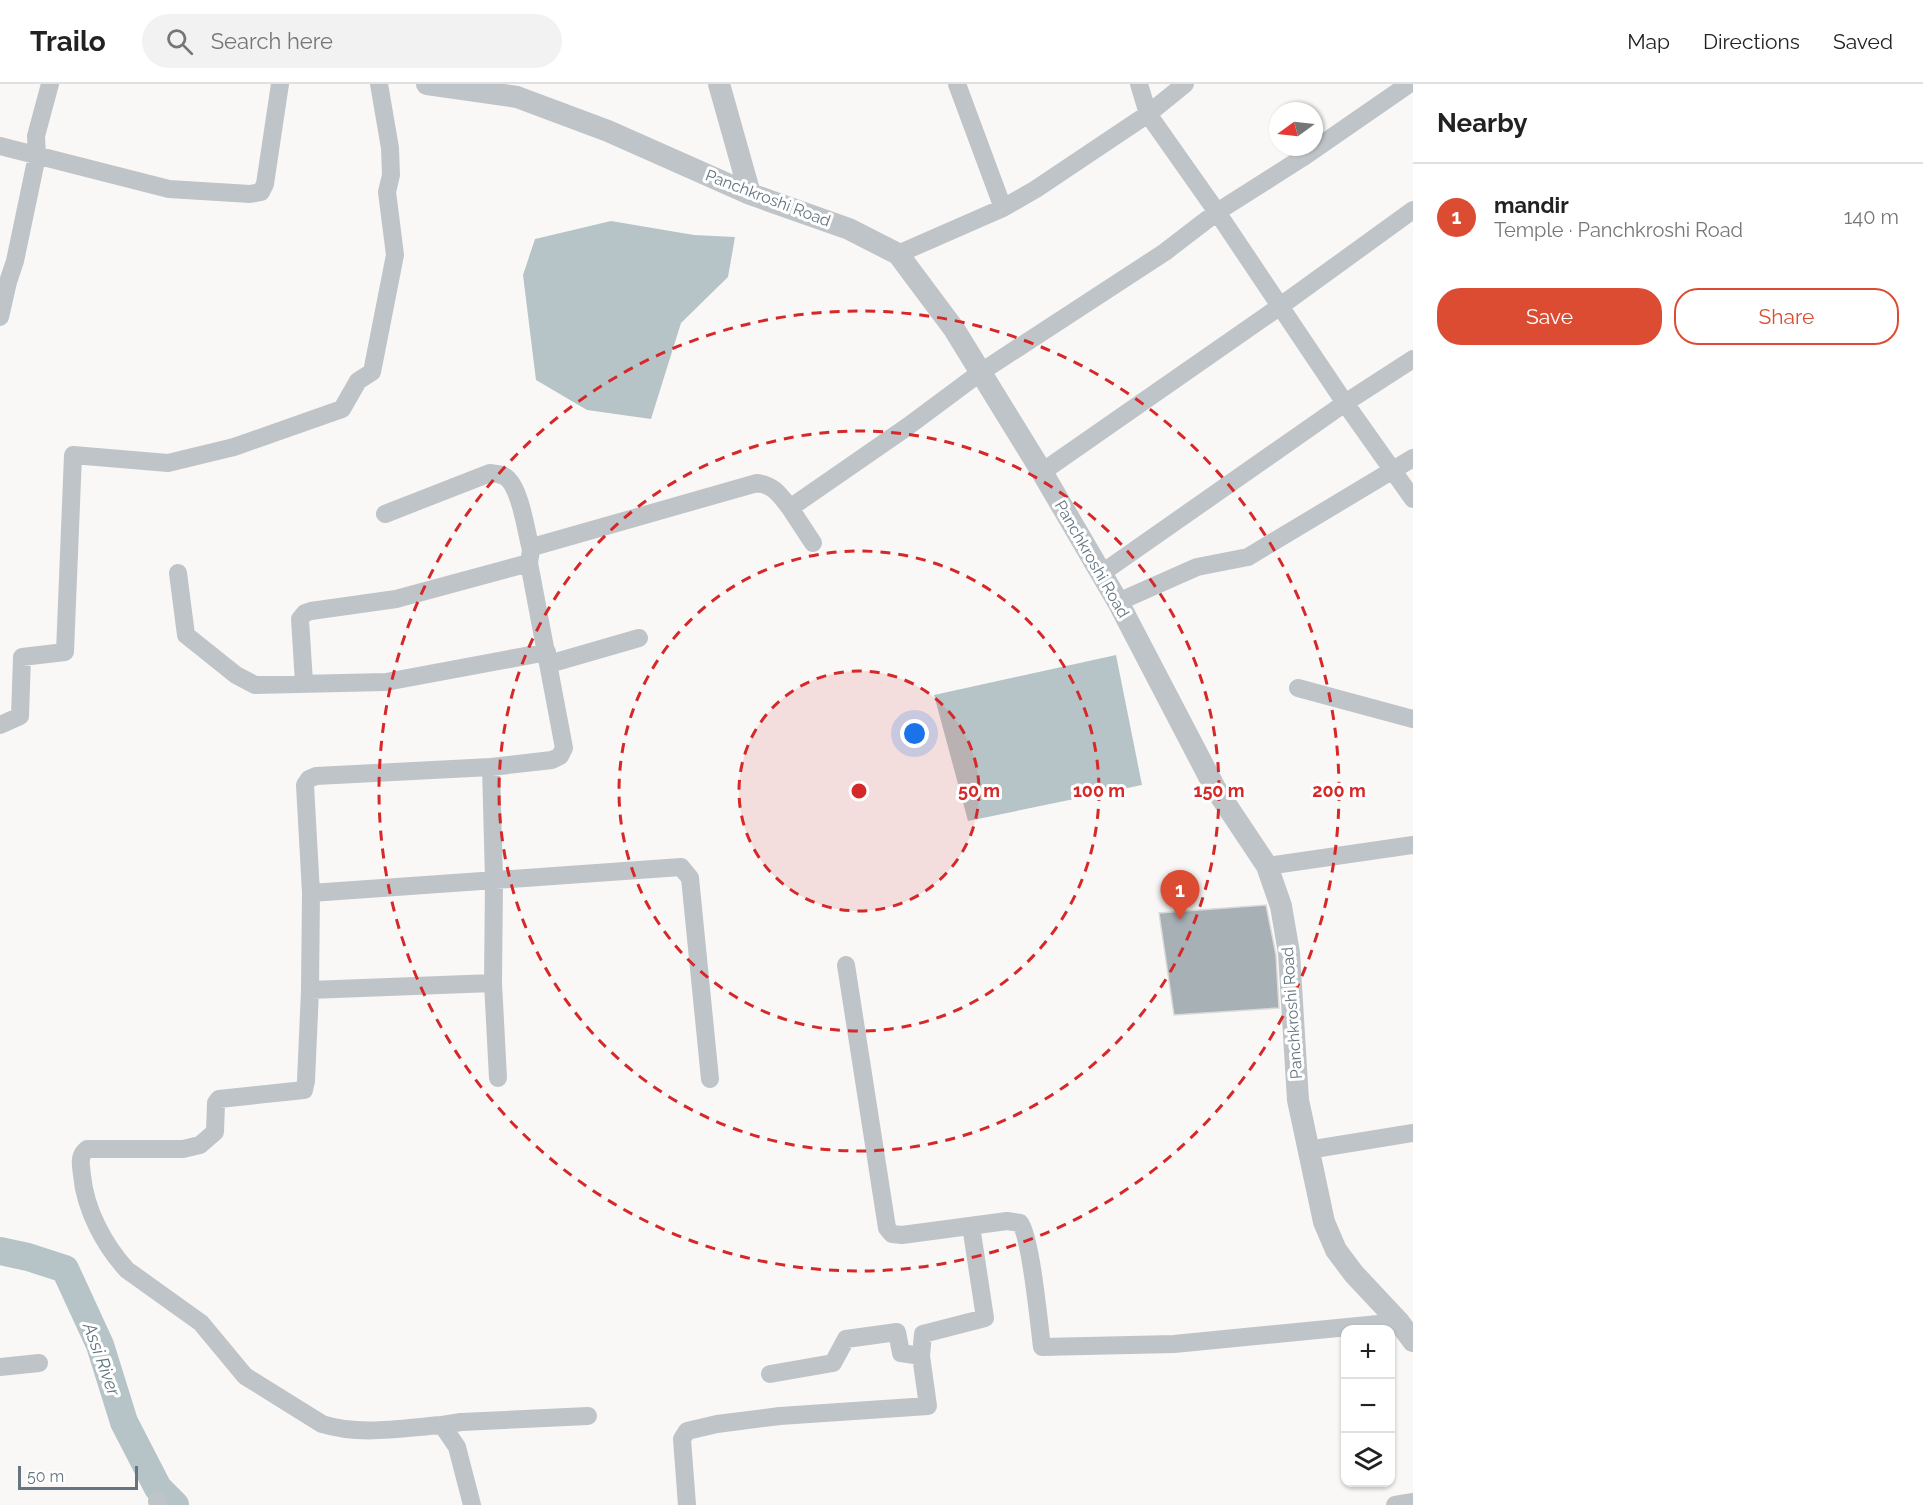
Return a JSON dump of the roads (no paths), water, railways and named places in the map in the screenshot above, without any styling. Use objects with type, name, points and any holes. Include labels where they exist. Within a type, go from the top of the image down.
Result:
[{"type":"street","points":[[0,317],[15,261],[37,156],[36,136],[50,84]]},
{"type":"street","points":[[0,146],[169,189],[250,194],[261,192],[265,184],[280,84]]},
{"type":"street","points":[[0,725],[20,716],[22,657],[65,652],[74,455],[168,463],[234,447],[342,409],[357,381],[372,372],[394,255],[387,192],[391,176],[390,148],[379,84]]},
{"type":"street","name":"Panchkroshi Road","points":[[427,84],[520,90],[750,194],[849,229],[898,254],[954,329],[1042,472],[1118,602],[1215,788],[1267,866],[1281,906],[1289,953],[1298,1100],[1324,1222],[1336,1250],[1413,1341]]},
{"type":"street","points":[[719,84],[750,194]]},
{"type":"street","points":[[957,84],[1003,208]]},
{"type":"street","points":[[1139,84],[1148,114],[1413,499]]},
{"type":"street","points":[[898,254],[1003,208],[1036,189],[1148,114],[1185,84]]},
{"type":"street","points":[[790,508],[907,427],[981,372],[1165,252],[1217,212],[1302,158],[1409,84]]},
{"type":"street","points":[[1042,472],[1279,307],[1413,210]]},
{"type":"street","points":[[1102,573],[1345,403],[1413,359]]},
{"type":"street","points":[[1118,602],[1197,567],[1248,557],[1413,458]]},
{"type":"street","points":[[385,514],[490,473],[500,474],[508,479],[515,489],[530,556],[564,748],[560,756],[552,760],[491,767],[316,776],[309,779],[305,784],[311,893],[310,990],[304,1090],[219,1099],[216,1103],[215,1132],[200,1145],[183,1149],[87,1149],[83,1152],[80,1161],[83,1189],[88,1206],[118,1260],[127,1270],[201,1323],[236,1367],[256,1385],[322,1424],[333,1428],[361,1431],[461,1422],[588,1416]]},
{"type":"street","points":[[304,683],[300,619],[305,613],[396,598],[530,556],[536,546],[757,483],[767,484],[775,489],[813,543]]},
{"type":"street","points":[[178,573],[186,635],[236,675],[255,685],[386,682],[548,658],[639,639]]},
{"type":"street","points":[[1298,688],[1413,719]]},
{"type":"street","points":[[491,767],[494,983],[498,1078]]},
{"type":"street","points":[[1267,866],[1413,845]]},
{"type":"street","points":[[311,893],[677,866],[684,870],[690,878],[710,1079]]},
{"type":"street","points":[[846,965],[887,1228],[895,1235],[902,1235],[1016,1221],[1022,1226],[1027,1243],[1042,1347],[1174,1344],[1399,1322]]},
{"type":"street","points":[[310,990],[494,983]]},
{"type":"street","points":[[1308,1150],[1413,1133]]},
{"type":"street","points":[[687,1505],[682,1439],[685,1432],[717,1424],[780,1416],[928,1406],[921,1356],[923,1334],[985,1318],[971,1226]]},
{"type":"street","points":[[770,1374],[834,1363],[846,1339],[897,1332],[901,1353],[921,1356]]},
{"type":"street","points":[[0,1367],[39,1363]]},
{"type":"street","points":[[442,1425],[457,1447],[472,1505]]},
{"type":"street","points":[[1395,1505],[1413,1502]]},
{"type":"waterway","name":"Assi River","points":[[0,1251],[65,1269],[100,1345],[124,1422],[158,1488],[175,1505]]},
{"type":"place","name":"mandir","points":[[1180,920]]}]
